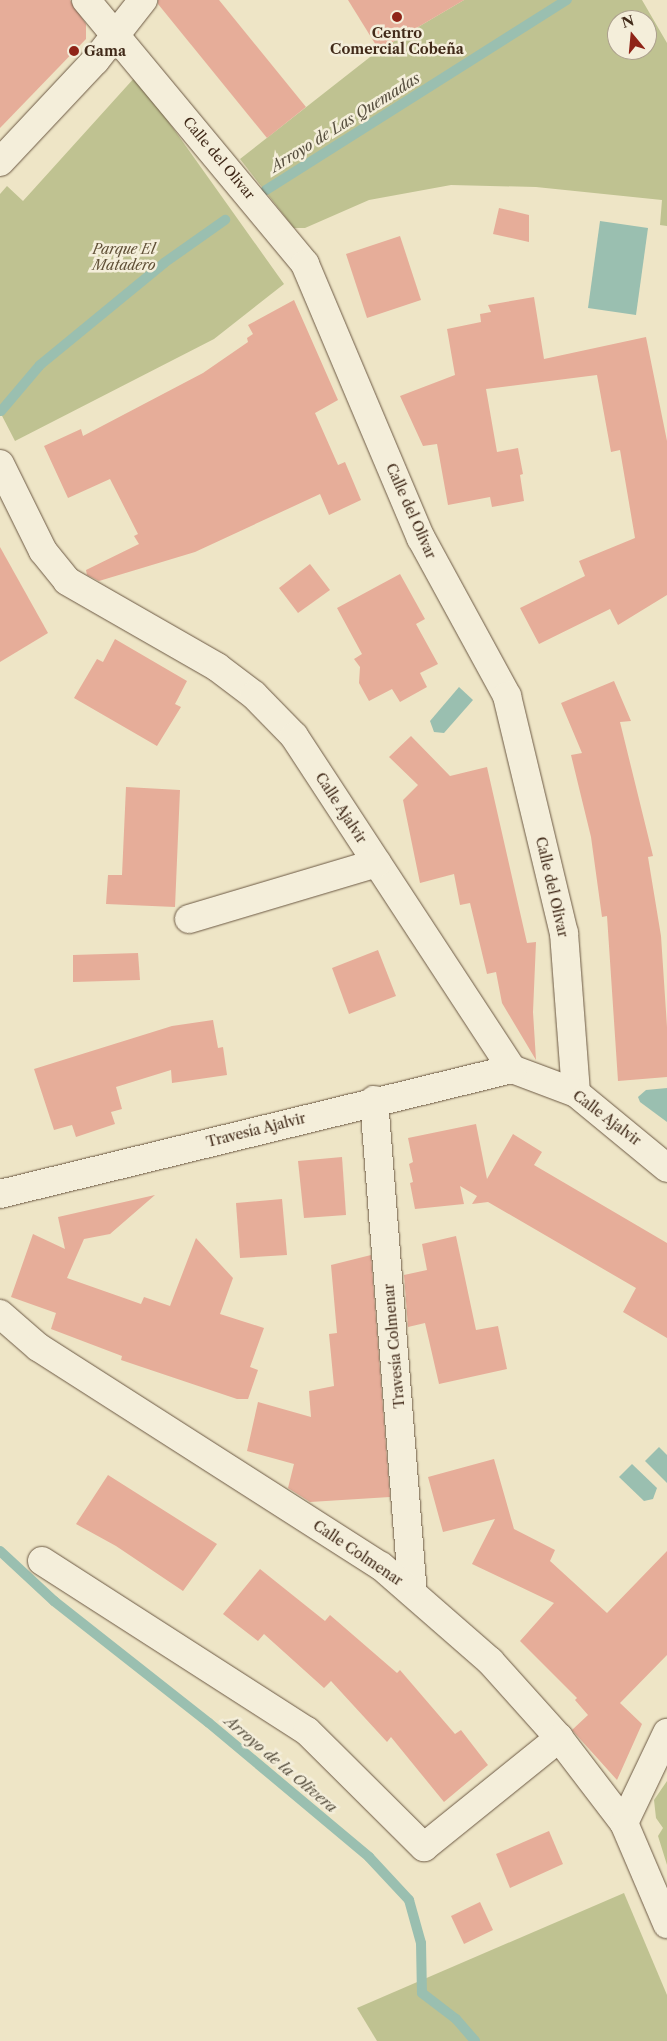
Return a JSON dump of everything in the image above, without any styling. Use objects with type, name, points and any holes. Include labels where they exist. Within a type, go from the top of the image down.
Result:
[{"type":"street","name":"Calle del Olivar","points":[[86,0],[305,264],[421,538],[506,696],[564,933],[576,1093]]},
{"type":"street","points":[[0,162],[94,61],[144,0]]},
{"type":"street","name":"Calle Ajalvir","points":[[0,464],[6,499],[67,581],[217,667],[261,702],[294,736],[512,1069],[576,1093],[667,1168]]},
{"type":"street","points":[[189,919],[377,863]]},
{"type":"street","name":"Travesía Ajalvir","points":[[0,1194],[374,1100],[512,1069]]},
{"type":"street","name":"Travesía Colmenar","points":[[374,1100],[413,1592]]},
{"type":"street","name":"Calle Colmenar","points":[[0,1314],[38,1347],[381,1566],[490,1661],[559,1738],[624,1823],[667,1924]]},
{"type":"street","points":[[42,1561],[307,1730],[424,1848],[559,1738]]},
{"type":"street","points":[[624,1823],[667,1734]]},
{"type":"green space","points":[[464,0],[642,0],[648,10],[607,10],[607,60],[657,60],[657,26],[667,43],[667,226],[660,225],[662,200],[536,187],[451,185],[369,200],[305,228],[294,228],[240,159],[379,50]]},
{"type":"green space","name":"Parque El Matadero","points":[[136,76],[284,284],[214,339],[15,441],[0,412],[0,194],[7,186],[23,201]]},
{"type":"green space","points":[[667,1781],[667,1865],[658,1836],[663,1828],[656,1818],[654,1800]]},
{"type":"green space","points":[[624,1893],[667,1995],[667,2041],[377,2041],[357,2008]]},
{"type":"shaded area","points":[[600,221],[648,228],[636,315],[588,308]]},
{"type":"shaded area","points":[[459,687],[473,700],[444,733],[434,732],[430,721]]},
{"type":"shaded area","points":[[667,1088],[667,1122],[640,1102],[638,1097],[646,1090]]},
{"type":"shaded area","points":[[659,1447],[667,1455],[667,1483],[645,1461]]},
{"type":"shaded area","points":[[632,1464],[657,1488],[653,1499],[644,1501],[619,1477]]},
{"type":"building","points":[[0,0],[70,0],[86,24],[86,39],[0,128]]},
{"type":"building","points":[[158,0],[219,0],[306,107],[267,138],[158,4]]},
{"type":"building","name":"Centro Comercial Cobeña","points":[[348,0],[464,0],[379,50]]},
{"type":"building","points":[[499,208],[529,215],[529,242],[493,234]]},
{"type":"building","points":[[400,236],[421,300],[367,318],[346,254]]},
{"type":"building","points":[[534,297],[544,359],[646,337],[667,441],[667,595],[618,625],[610,609],[539,644],[520,608],[585,576],[579,561],[635,538],[620,450],[611,452],[597,375],[486,389],[497,452],[518,448],[523,474],[520,475],[524,501],[492,507],[490,497],[448,505],[437,444],[423,446],[400,396],[455,375],[447,329],[481,322],[480,314],[491,312],[488,305]]},
{"type":"building","points":[[294,300],[338,400],[315,413],[338,465],[345,462],[361,500],[329,515],[320,494],[195,552],[99,581],[87,575],[86,570],[139,544],[134,536],[138,534],[110,479],[68,498],[44,446],[81,429],[83,436],[203,373],[248,342],[247,338],[253,334],[248,325]]},
{"type":"building","points":[[0,547],[48,633],[0,662]]},
{"type":"building","points":[[310,564],[330,590],[298,613],[279,588]]},
{"type":"building","points":[[400,574],[425,619],[416,624],[438,664],[420,673],[427,687],[400,702],[392,689],[369,701],[359,683],[360,667],[354,659],[362,654],[337,608]]},
{"type":"building","points":[[115,639],[187,681],[175,704],[181,707],[157,746],[74,698],[97,659],[103,662]]},
{"type":"building","points":[[614,681],[631,721],[620,722],[653,856],[648,857],[661,936],[667,1027],[667,1077],[618,1081],[607,916],[602,917],[591,837],[571,755],[582,753],[561,703]]},
{"type":"building","points":[[411,736],[450,776],[487,767],[527,943],[536,942],[533,1012],[536,1060],[502,1003],[496,972],[487,974],[470,903],[460,905],[454,874],[420,883],[403,800],[418,785],[389,757]]},
{"type":"building","points":[[126,787],[180,790],[175,907],[106,904],[108,875],[122,875]]},
{"type":"building","points":[[378,950],[396,996],[349,1014],[332,968]]},
{"type":"building","points":[[138,953],[140,980],[73,982],[73,955]]},
{"type":"building","points":[[213,1020],[218,1048],[223,1047],[227,1075],[172,1083],[171,1070],[116,1087],[122,1109],[111,1112],[115,1124],[76,1137],[72,1125],[54,1130],[34,1069],[172,1026]]},
{"type":"building","points":[[476,1124],[487,1179],[513,1134],[542,1152],[534,1165],[667,1243],[667,1338],[623,1312],[636,1288],[488,1202],[472,1204],[477,1196],[460,1186],[464,1204],[415,1209],[410,1183],[413,1182],[409,1164],[413,1162],[408,1138]]},
{"type":"building","points":[[342,1157],[346,1215],[304,1218],[298,1161]]},
{"type":"building","points":[[155,1195],[110,1234],[84,1239],[67,1278],[141,1304],[144,1297],[170,1306],[196,1238],[233,1278],[220,1314],[264,1328],[250,1367],[258,1370],[248,1399],[237,1399],[121,1360],[122,1356],[51,1329],[56,1313],[11,1297],[33,1234],[65,1249],[58,1217]]},
{"type":"building","points":[[282,1199],[287,1255],[240,1258],[236,1203]]},
{"type":"building","points":[[456,1236],[476,1330],[498,1326],[507,1369],[439,1384],[425,1323],[408,1327],[404,1275],[427,1270],[422,1244]]},
{"type":"building","points":[[371,1255],[390,1497],[310,1502],[288,1488],[294,1464],[247,1451],[258,1402],[311,1417],[309,1391],[334,1386],[329,1334],[337,1333],[331,1265]]},
{"type":"building","points":[[494,1459],[514,1529],[555,1550],[550,1561],[607,1613],[667,1551],[667,1655],[620,1703],[642,1724],[617,1780],[572,1730],[588,1715],[575,1700],[577,1698],[520,1641],[554,1603],[472,1564],[495,1519],[443,1532],[428,1477]]},
{"type":"building","points":[[108,1475],[217,1544],[183,1591],[116,1546],[76,1524]]},
{"type":"building","points":[[260,1569],[325,1621],[330,1615],[397,1673],[400,1670],[455,1734],[461,1730],[488,1765],[444,1802],[391,1737],[387,1742],[331,1681],[324,1688],[264,1634],[258,1641],[223,1614]]},
{"type":"building","points":[[549,1831],[563,1864],[510,1888],[496,1854]]},
{"type":"building","points":[[480,1902],[493,1930],[464,1944],[451,1916]]},
{"type":"waterway","name":"Arroyo de Las Quemadas","points":[[266,190],[567,0]]},
{"type":"waterway","name":"Arroyo de Las Quemadas","points":[[1,411],[40,365],[164,263],[225,220]]},
{"type":"waterway","name":"Arroyo de la Olivera","points":[[0,1551],[54,1601],[209,1723],[369,1857],[409,1900],[421,1943],[422,1993],[456,2019],[475,2041]]},
{"type":"place","name":"Centro Comercial Cobeña","points":[[397,17]]},
{"type":"place","name":"Gama","points":[[74,51]]}]
